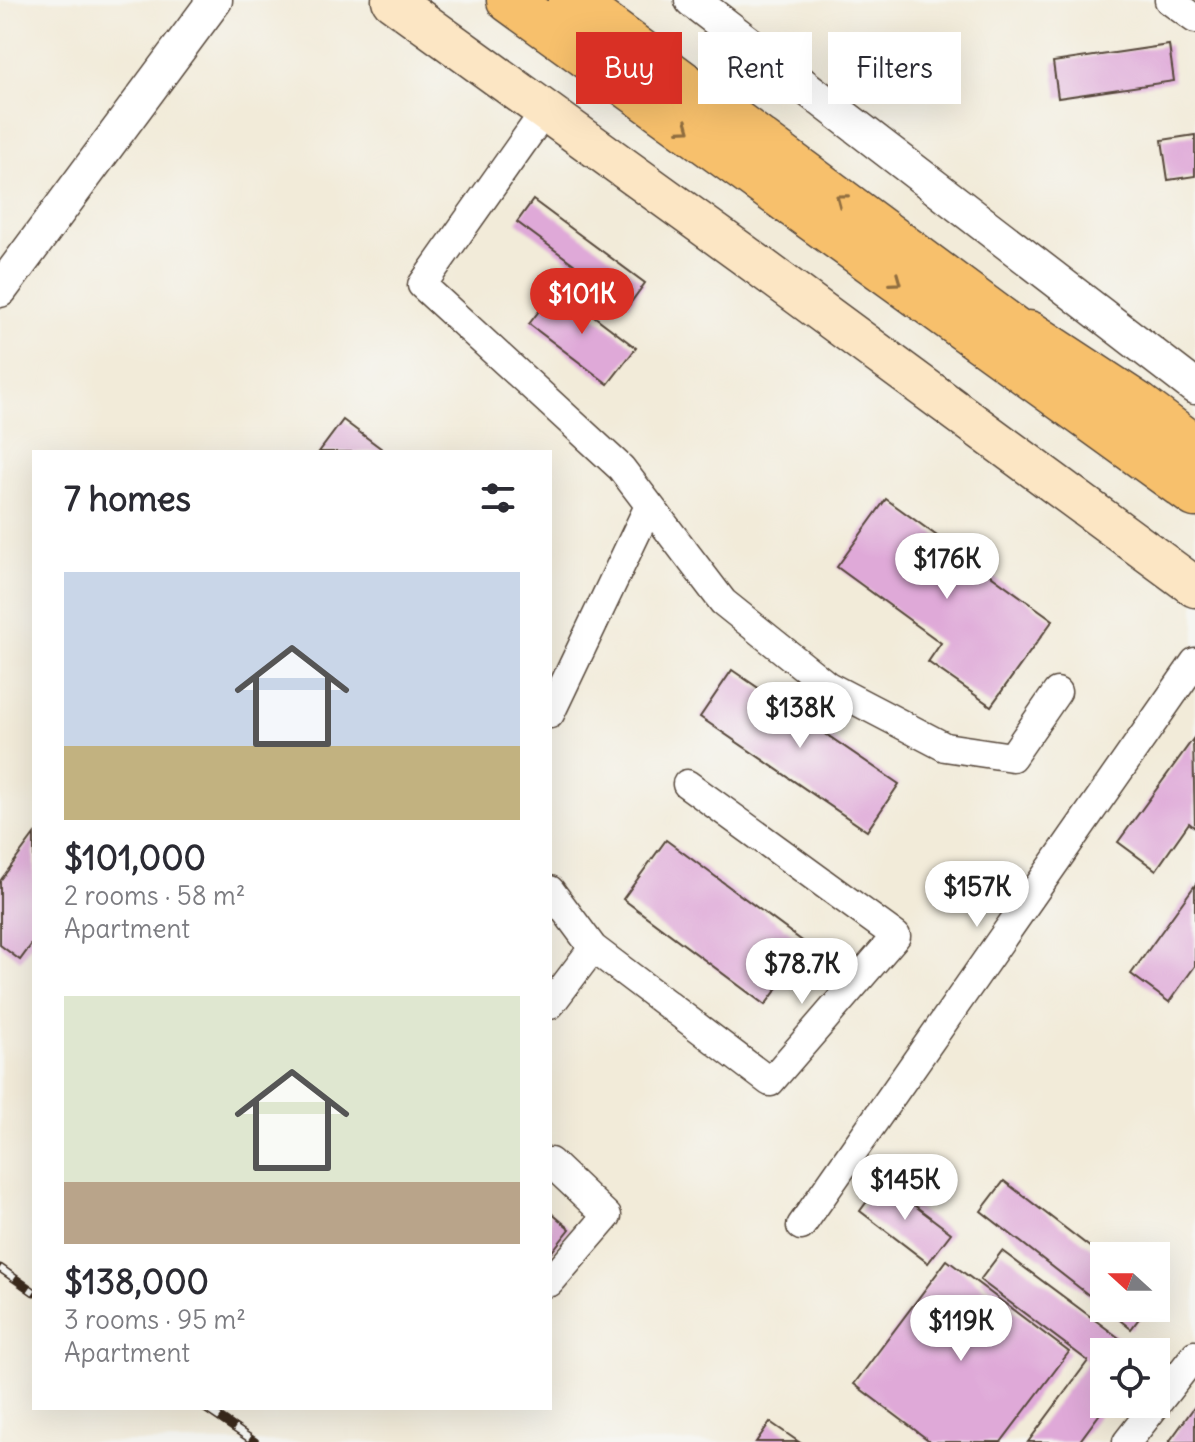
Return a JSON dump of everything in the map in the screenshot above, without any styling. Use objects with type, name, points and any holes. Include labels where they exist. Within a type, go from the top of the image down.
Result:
[{"type":"main road","points":[[392,0],[1195,587]]},
{"type":"main road","points":[[509,0],[1195,465]]},
{"type":"main road","points":[[571,0],[1195,495]]},
{"type":"main road","points":[[943,295],[1140,406],[1195,447]]},
{"type":"main road","points":[[943,295],[1133,469],[1195,515]]},
{"type":"street","points":[[0,290],[215,0]]},
{"type":"street","points":[[692,0],[1195,387]]},
{"type":"street","points":[[1169,0],[1195,19]]},
{"type":"street","points":[[545,111],[422,285],[621,468],[723,602],[828,686],[945,747],[1012,757],[1057,692]]},
{"type":"street","points":[[552,710],[649,506]]},
{"type":"street","points":[[801,1226],[1195,662]]},
{"type":"street","points":[[552,893],[593,948],[770,1082],[896,936],[687,784]]},
{"type":"street","points":[[552,1002],[593,948]]},
{"type":"street","points":[[552,1164],[607,1216],[552,1280]]},
{"type":"street","points":[[1127,1442],[1195,1355]]},
{"type":"building","points":[[1169,45],[1174,81],[1058,98],[1053,62]]},
{"type":"building","points":[[1195,135],[1195,176],[1168,180],[1162,140]]},
{"type":"building","points":[[533,200],[645,283],[629,305],[517,222]]},
{"type":"building","points":[[557,288],[636,348],[608,384],[529,324]]},
{"type":"building","points":[[343,420],[383,450],[320,450]]},
{"type":"building","points":[[886,499],[1053,620],[991,706],[928,662],[941,643],[837,567]]},
{"type":"building","points":[[732,670],[899,784],[867,831],[700,717]]},
{"type":"building","points":[[1193,739],[1195,828],[1189,823],[1156,870],[1118,842]]},
{"type":"building","points":[[32,838],[32,944],[20,960],[0,945],[0,881]]},
{"type":"building","points":[[666,840],[809,946],[765,1005],[623,899]]},
{"type":"building","points":[[1195,885],[1195,966],[1169,1002],[1131,974]]},
{"type":"building","points":[[882,1181],[951,1233],[928,1263],[860,1211]]},
{"type":"building","points":[[1004,1181],[1090,1247],[1090,1296],[981,1211]]},
{"type":"building","points":[[552,1214],[570,1229],[552,1252]]},
{"type":"building","points":[[1002,1251],[1090,1316],[1090,1322],[1098,1322],[1119,1338],[1090,1338],[1090,1418],[1097,1418],[1079,1442],[1028,1442],[1088,1361],[980,1280]]},
{"type":"building","points":[[947,1260],[1069,1352],[1001,1442],[931,1442],[854,1384]]},
{"type":"building","points":[[1122,1322],[1136,1322],[1131,1329]]},
{"type":"building","points":[[1195,1406],[1195,1442],[1169,1442]]},
{"type":"building","points":[[770,1422],[799,1442],[756,1442]]},
{"type":"railway","points":[[0,1268],[32,1291]]},
{"type":"railway","points":[[208,1410],[255,1442]]}]
